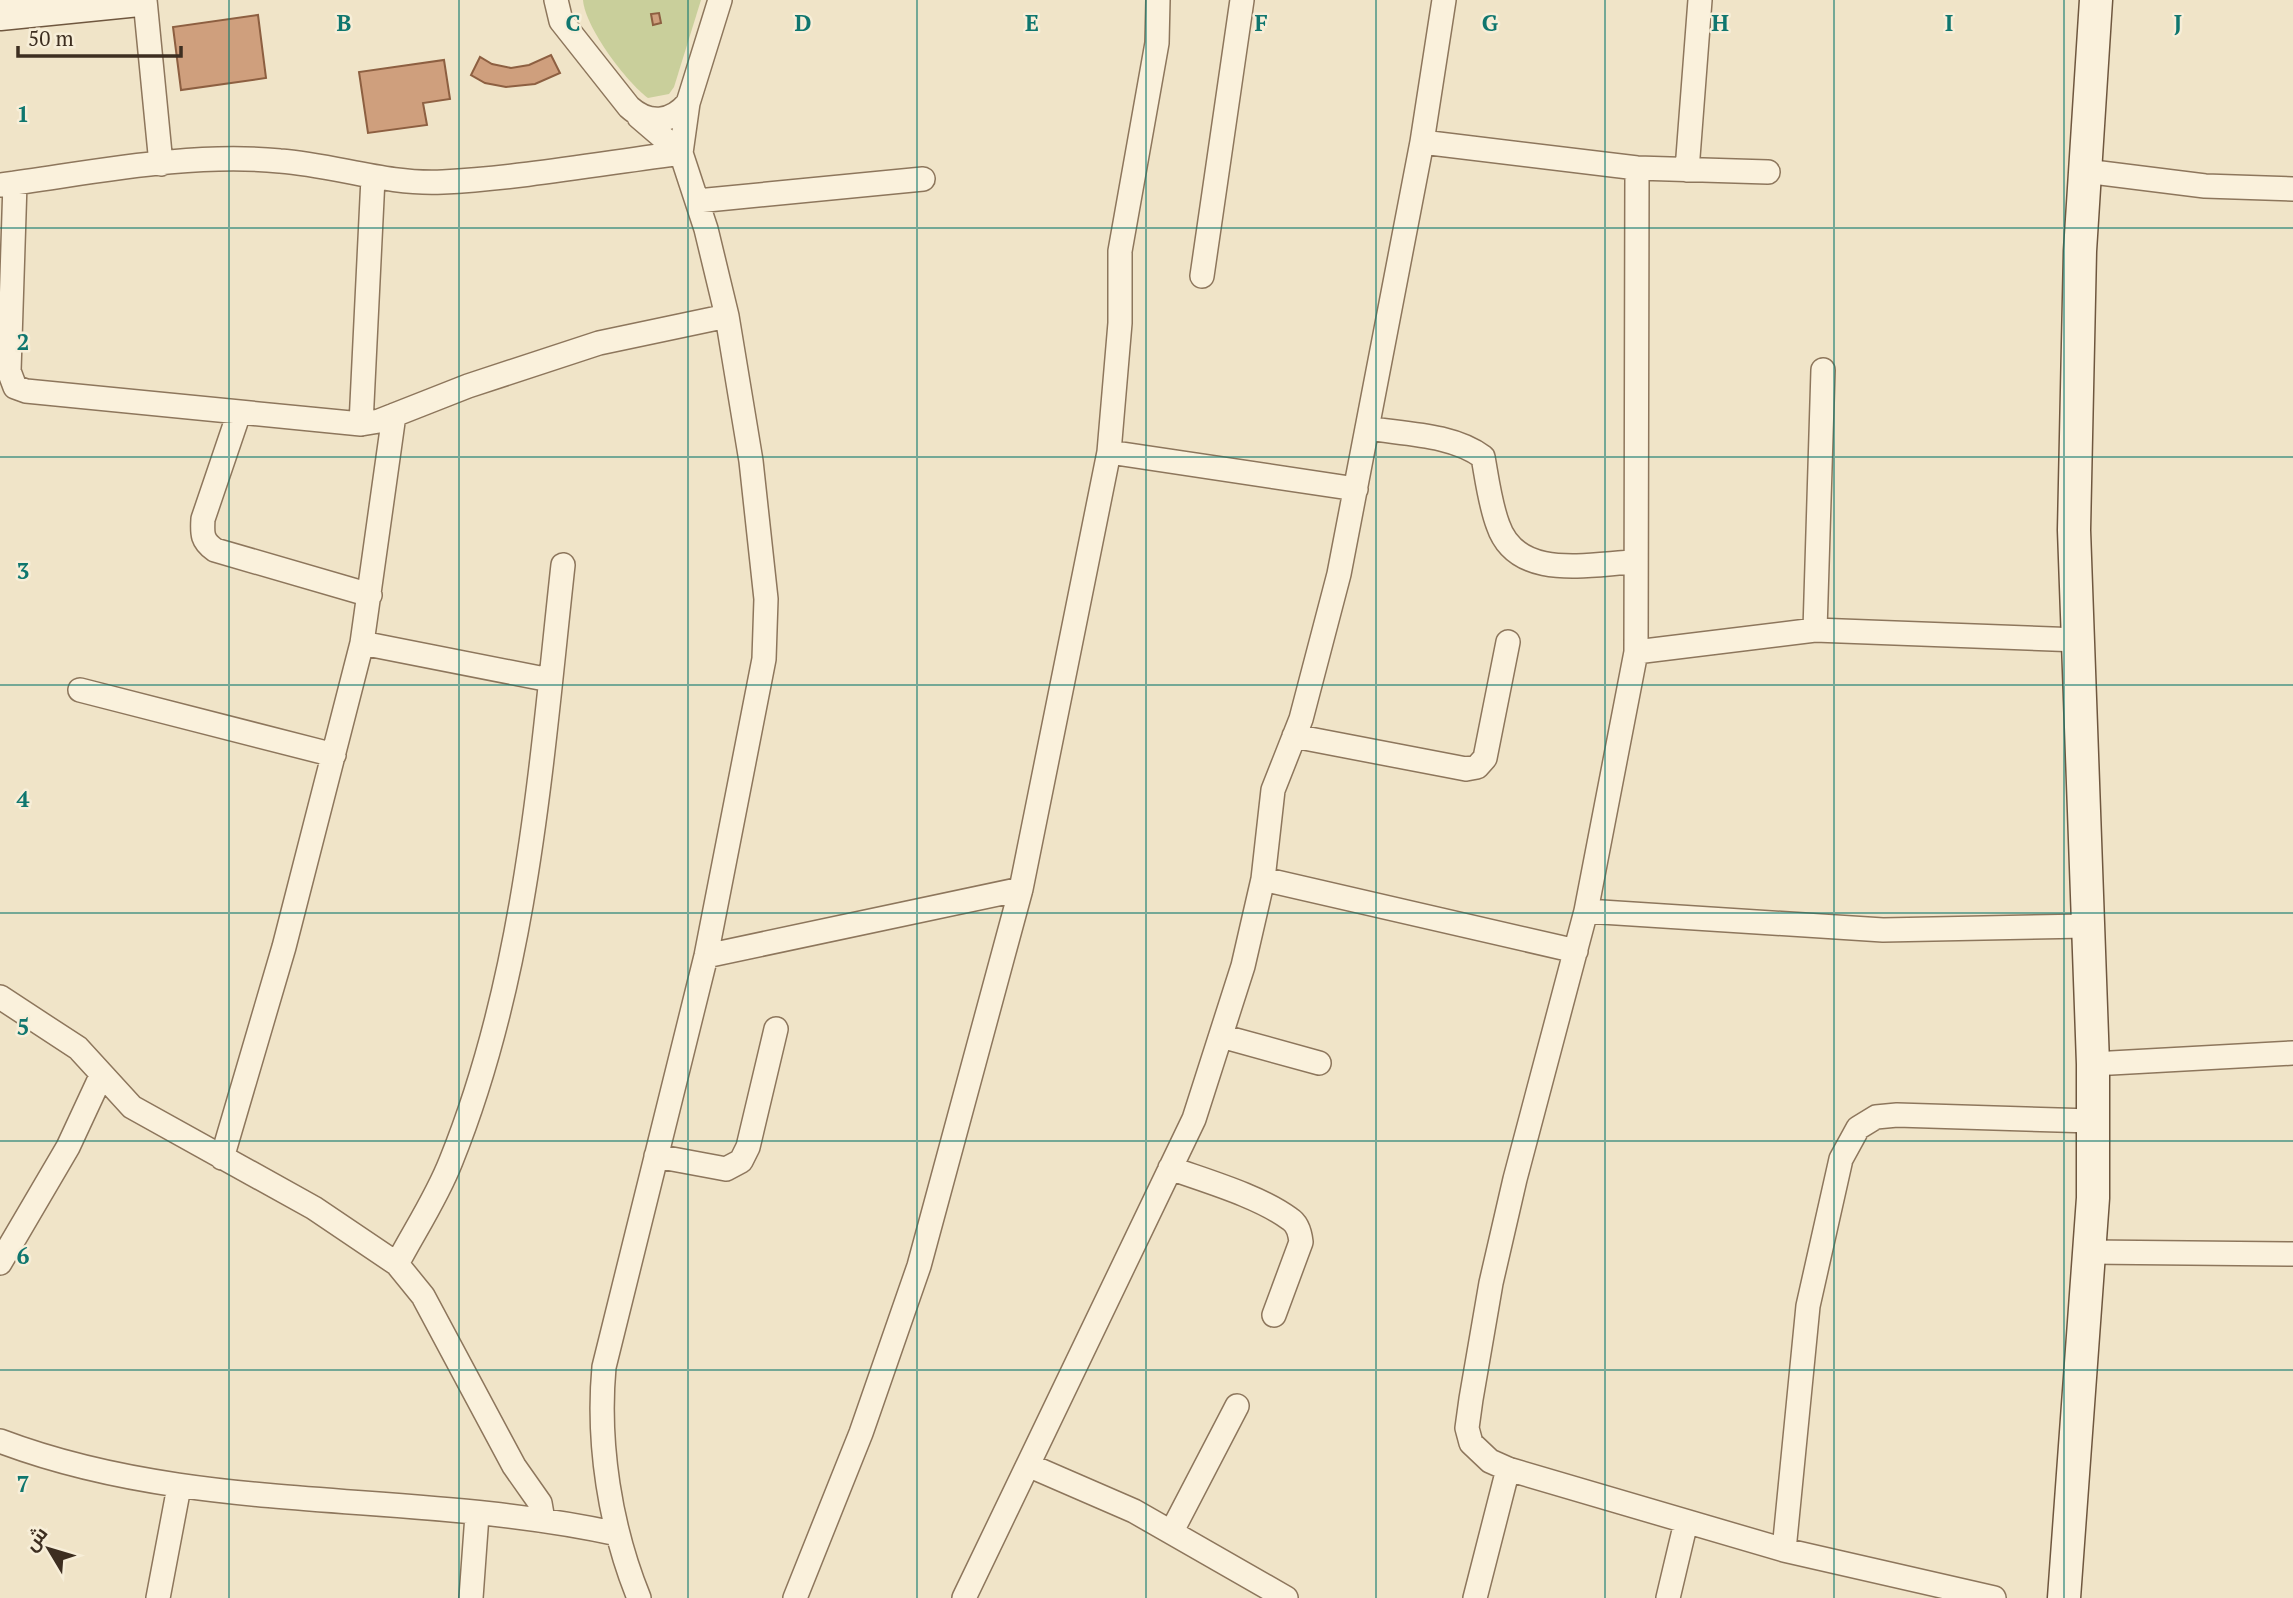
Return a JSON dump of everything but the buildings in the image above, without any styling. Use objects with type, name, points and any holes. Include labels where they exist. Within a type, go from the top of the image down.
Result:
[{"type":"main road","points":[[0,14],[139,0]]},
{"type":"main road","points":[[2064,1598],[2089,1252],[2092,1121],[2093,1064],[2086,926],[2075,481],[2080,251],[2095,0]]},
{"type":"street","points":[[145,0],[161,164]]},
{"type":"street","points":[[542,0],[558,10],[637,115],[681,153]]},
{"type":"street","points":[[795,1598],[861,1433],[919,1266],[1021,889],[1110,452],[1120,323],[1120,251],[1157,43],[1158,0]]},
{"type":"street","points":[[1202,276],[1242,0]]},
{"type":"street","points":[[964,1598],[1194,1119],[1243,966],[1263,879],[1273,790],[1294,736],[1321,648],[1356,489],[1422,142],[1444,0]]},
{"type":"street","points":[[1687,170],[1700,0]]},
{"type":"street","points":[[639,1598],[618,1534],[602,1430],[604,1367],[706,956],[758,693],[765,631],[758,513],[727,316],[697,201],[681,153],[688,103],[720,1]]},
{"type":"street","points":[[637,115],[659,120],[681,111],[688,103]]},
{"type":"street","points":[[1422,142],[1637,168],[1768,172]]},
{"type":"street","points":[[681,153],[443,182],[373,178],[283,161],[247,159],[161,164],[7,184],[9,370],[15,387],[26,391],[362,424],[599,343],[727,316]]},
{"type":"street","points":[[1637,168],[1636,652],[1586,911],[1515,1179],[1491,1283],[1471,1399],[1468,1428],[1471,1443],[1490,1461],[1508,1469],[1686,1522],[1784,1550],[1994,1598]]},
{"type":"street","points":[[2085,171],[2205,186],[2293,189]]},
{"type":"street","points":[[362,424],[373,178]]},
{"type":"street","points":[[697,201],[923,179]]},
{"type":"street","points":[[1815,630],[1823,370]]},
{"type":"street","points":[[239,413],[203,519],[202,534],[206,544],[215,550],[369,595]]},
{"type":"street","points":[[222,1158],[284,947],[362,643],[394,415]]},
{"type":"street","points":[[1367,428],[1448,442],[1472,449],[1483,457],[1497,525],[1508,546],[1528,561],[1556,565],[1635,562]]},
{"type":"street","points":[[1110,452],[1356,489]]},
{"type":"street","points":[[397,1264],[451,1163],[492,1039],[512,950],[529,852],[563,565]]},
{"type":"street","points":[[1636,652],[1815,630],[2079,640]]},
{"type":"street","points":[[1294,736],[1466,768],[1477,767],[1485,758],[1508,642]]},
{"type":"street","points":[[362,643],[550,680]]},
{"type":"street","points":[[80,690],[334,755]]},
{"type":"street","points":[[1263,879],[1576,951]]},
{"type":"street","points":[[706,956],[1021,889]]},
{"type":"street","points":[[1586,911],[1883,930],[2086,926]]},
{"type":"street","points":[[0,997],[78,1048],[132,1107],[314,1208],[397,1264],[423,1296],[514,1466],[540,1503],[543,1520]]},
{"type":"street","points":[[656,1156],[726,1169],[741,1161],[748,1147],[776,1029]]},
{"type":"street","points":[[1221,1036],[1319,1063]]},
{"type":"street","points":[[2093,1064],[2293,1053]]},
{"type":"street","points":[[0,1263],[68,1147],[101,1076]]},
{"type":"street","points":[[1784,1550],[1808,1307],[1841,1159],[1858,1128],[1876,1117],[1897,1115],[2092,1121]]},
{"type":"street","points":[[1170,1168],[1226,1187],[1292,1219],[1299,1230],[1301,1242],[1274,1315]]},
{"type":"street","points":[[2089,1252],[2293,1254]]},
{"type":"street","points":[[1172,1531],[1237,1406]]},
{"type":"street","points":[[0,1441],[35,1454],[179,1487],[543,1520],[618,1534]]},
{"type":"street","points":[[1028,1465],[1109,1498],[1172,1531],[1286,1598]]},
{"type":"street","points":[[1475,1598],[1508,1469]]},
{"type":"street","points":[[158,1598],[179,1487]]},
{"type":"street","points":[[471,1598],[477,1515]]},
{"type":"street","points":[[1668,1598],[1686,1522]]},
{"type":"green space","points":[[583,0],[701,0],[674,87],[669,94],[648,98],[629,80],[599,39],[585,11]]}]
